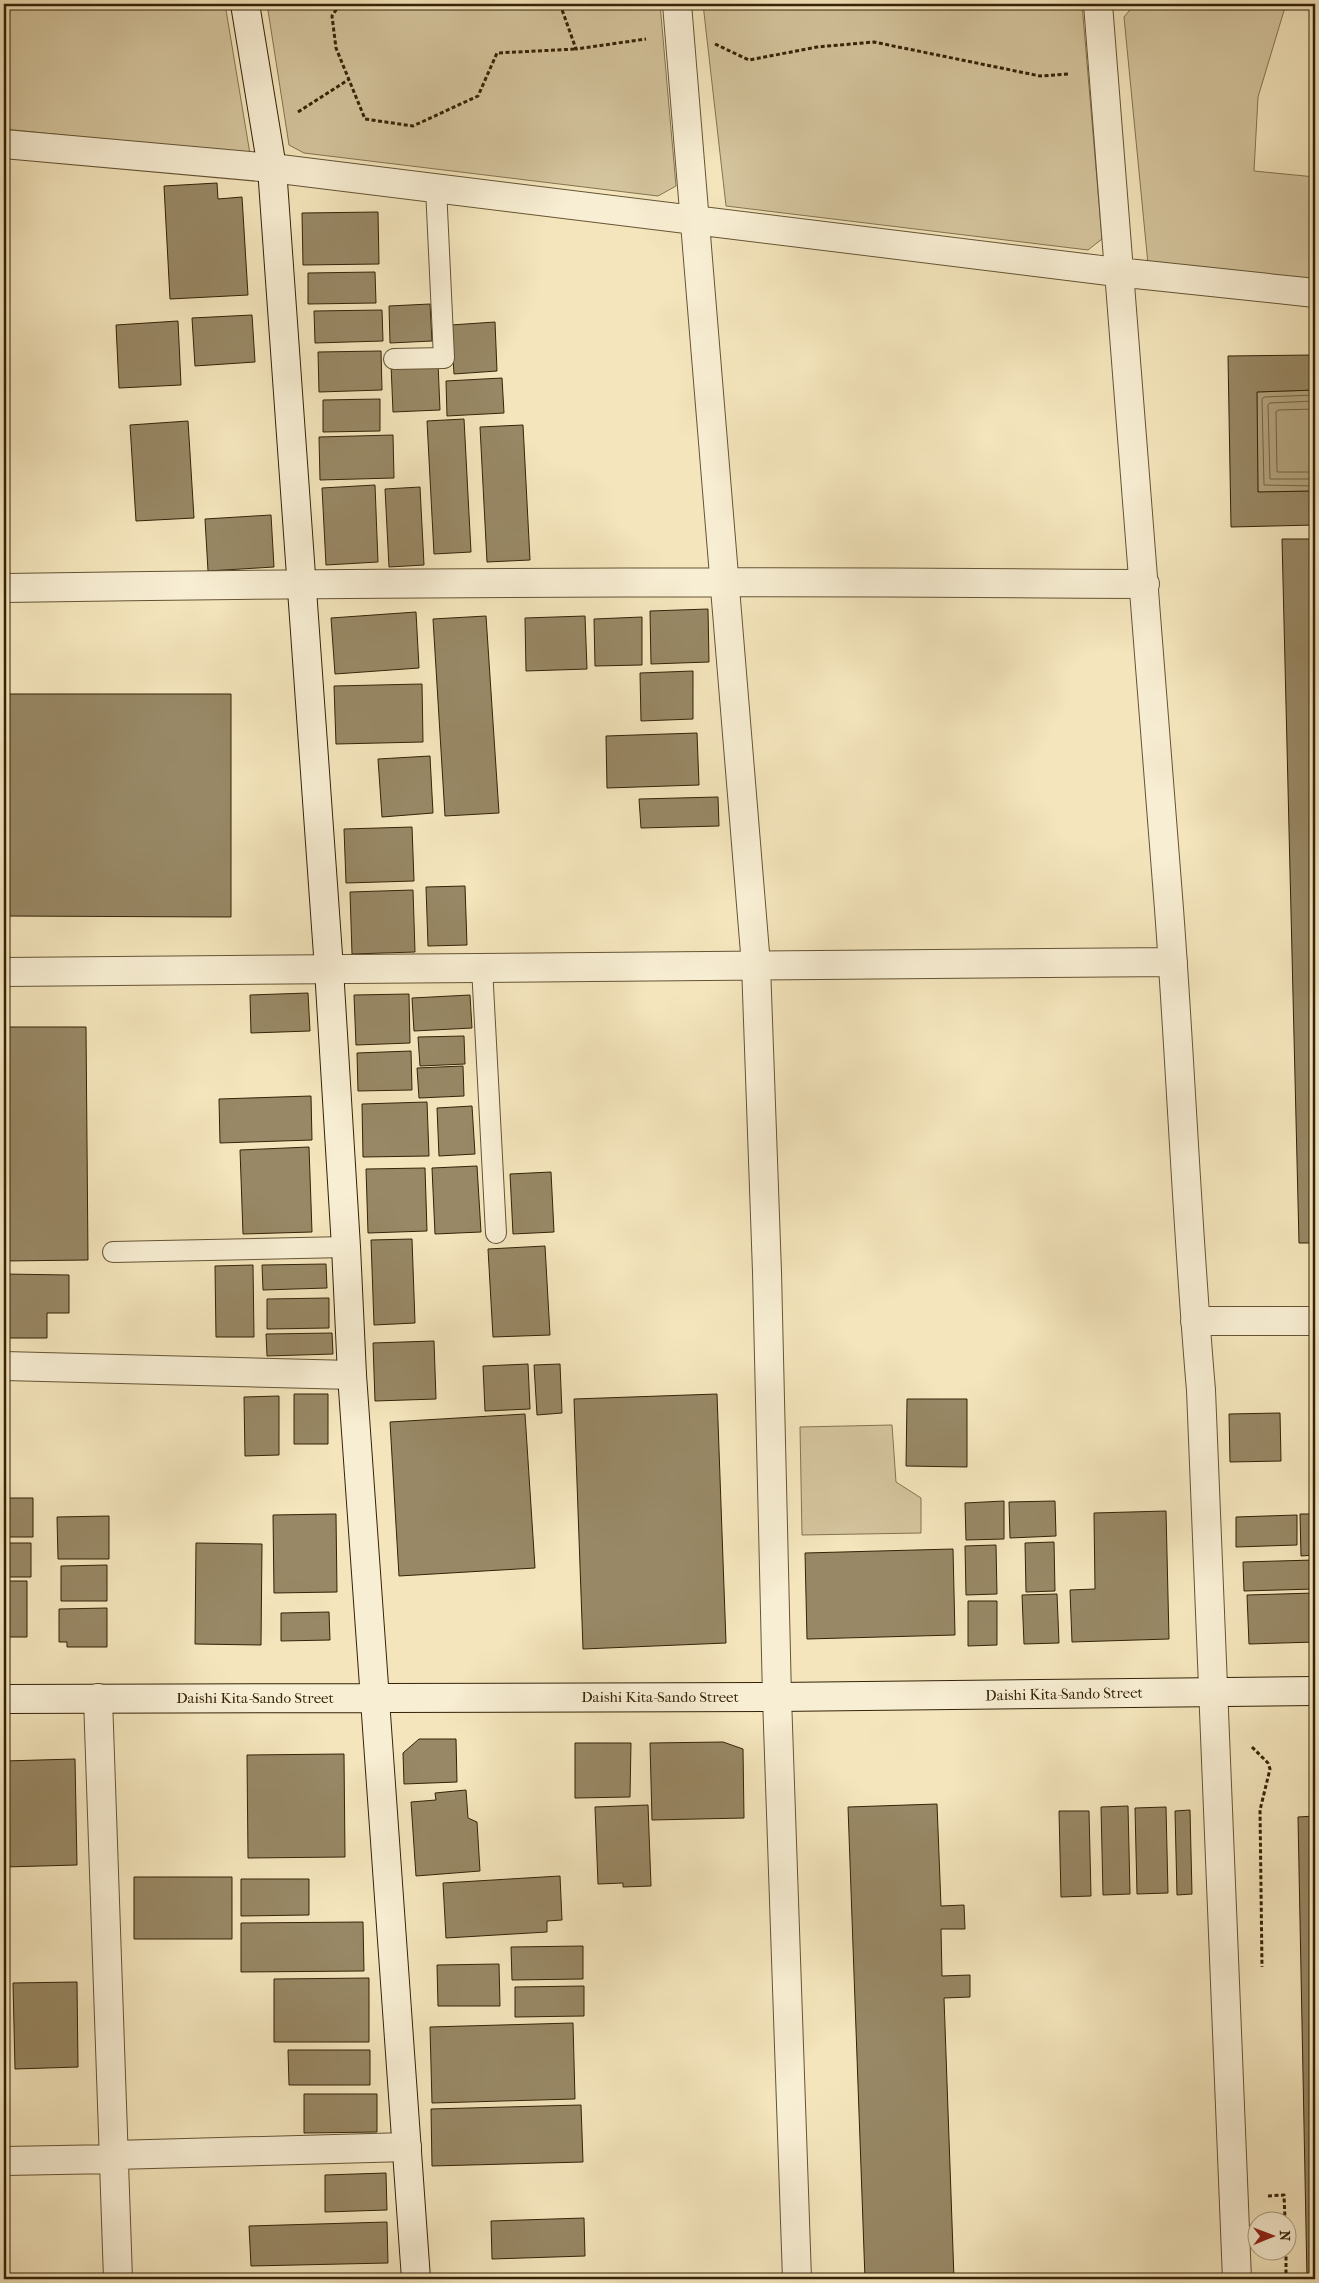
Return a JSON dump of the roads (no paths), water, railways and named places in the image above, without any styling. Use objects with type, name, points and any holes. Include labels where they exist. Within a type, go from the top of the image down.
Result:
[{"type":"street","points":[[245,4],[272,168],[300,584],[329,969],[352,1375],[416,2279]]},
{"type":"street","points":[[677,4],[756,965],[767,1272],[777,1698],[797,2279]]},
{"type":"street","points":[[1098,4],[1117,272],[1145,584],[1173,962],[1195,1321],[1202,1400],[1237,2279]]},
{"type":"street","points":[[4,144],[272,168],[1117,272],[1315,292]]},
{"type":"street","points":[[4,588],[724,581],[1145,584]]},
{"type":"street","points":[[4,972],[1173,962]]},
{"type":"street","points":[[1195,1321],[1315,1321]]},
{"type":"street","points":[[4,1366],[352,1375]]},
{"type":"street","name":"Daishi Kita-Sando Street","points":[[4,1699],[376,1697],[777,1698],[1315,1691]]},
{"type":"street","points":[[98,1698],[118,2279]]},
{"type":"street","points":[[4,2161],[407,2147]]},
{"type":"lane","points":[[394,359],[444,358],[436,188]]},
{"type":"lane","points":[[482,968],[496,1233]]},
{"type":"lane","points":[[113,1252],[346,1247]]},
{"type":"water","points":[[1315,390],[1315,491],[1258,492],[1257,392]]}]
